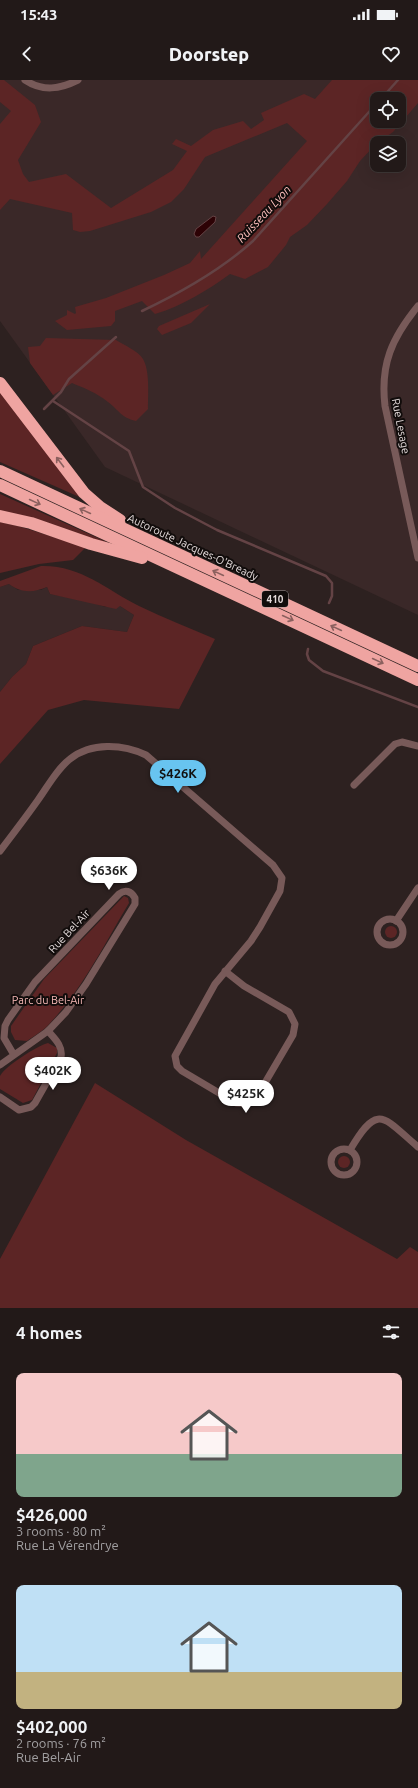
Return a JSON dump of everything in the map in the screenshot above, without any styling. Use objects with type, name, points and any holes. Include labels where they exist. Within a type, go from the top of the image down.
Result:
[{"type":"highway","points":[[0,383],[89,498],[108,513],[158,545]]},
{"type":"highway","name":"Autoroute Jacques-O'Bready","points":[[0,471],[418,666]]},
{"type":"highway","name":"410","points":[[0,485],[418,680]]},
{"type":"highway","points":[[0,516],[31,523],[91,544],[176,567]]},
{"type":"street","points":[[25,80],[33,85],[48,89],[69,85],[78,80]]},
{"type":"street","name":"Rue Lesage","points":[[418,306],[404,325],[389,351],[385,367],[384,385],[385,406],[418,558]]},
{"type":"street","points":[[354,785],[395,744],[402,742],[418,746]]},
{"type":"street","points":[[0,851],[54,777],[70,758],[80,752],[103,747],[126,748],[146,755],[252,846],[280,873],[282,882],[280,890],[260,927],[246,948],[225,971],[214,984],[177,1050],[177,1066],[236,1103],[247,1104],[252,1102],[259,1093],[293,1034],[295,1024],[288,1012],[248,988],[225,971]]},
{"type":"street","points":[[396,921],[418,888]]},
{"type":"street","name":"Rue Bel-Air","points":[[0,1065],[48,1031],[86,984],[135,904],[135,898],[131,892],[125,891],[119,894],[30,988],[5,1026],[4,1038],[14,1055]]},
{"type":"street","points":[[0,1097],[19,1110],[31,1107],[34,1103],[61,1057],[62,1052],[61,1047],[48,1031]]},
{"type":"street","points":[[350,1150],[365,1126],[369,1122],[378,1119],[389,1122],[418,1147]]},
{"type":"shaded area","points":[[0,80],[418,80],[418,615],[105,467],[0,321]]},
{"type":"shaded area","points":[[213,216],[216,217],[215,222],[199,237],[196,237],[194,234],[196,229]]},
{"type":"shaded area","points":[[9,584],[18,590],[41,590],[47,587],[50,594],[88,601],[105,607],[120,606],[134,615],[127,632],[82,626],[33,646],[26,664],[12,677],[0,692],[0,587]]},
{"type":"green space","points":[[0,80],[4,80],[35,105],[41,122],[18,160],[23,174],[29,182],[66,174],[111,208],[173,170],[187,151],[172,144],[176,139],[191,146],[213,130],[243,121],[251,129],[264,120],[261,113],[304,94],[315,99],[332,80],[418,80],[418,103],[406,117],[406,92],[370,92],[370,128],[396,128],[387,136],[370,136],[370,150],[360,161],[347,181],[307,225],[290,237],[286,245],[268,267],[245,279],[230,274],[194,297],[165,311],[155,314],[142,301],[115,311],[115,321],[111,326],[67,330],[55,321],[67,315],[67,310],[75,314],[75,307],[106,298],[164,275],[190,263],[200,251],[201,259],[307,141],[287,123],[205,157],[184,189],[171,202],[151,212],[90,231],[80,232],[73,230],[72,213],[10,199],[0,210],[0,124],[11,111],[0,102]]},
{"type":"green space","points":[[210,304],[191,323],[162,335],[157,329],[159,326]]},
{"type":"green space","points":[[46,338],[116,340],[134,351],[141,356],[147,370],[148,409],[136,421],[124,416],[99,396],[72,383],[53,395],[30,363],[28,347],[40,346]]},
{"type":"green space","points":[[0,390],[84,499],[0,462]]},
{"type":"green space","points":[[0,494],[118,547],[0,511]]},
{"type":"green space","points":[[0,522],[86,547],[73,560],[39,564],[0,573]]},
{"type":"green space","points":[[41,566],[68,569],[81,574],[139,606],[215,639],[179,709],[84,700],[48,710],[0,764],[0,692],[12,677],[26,664],[33,646],[82,626],[127,632],[134,615],[120,606],[116,609],[50,594],[47,587],[27,591],[18,589],[9,584],[0,587],[0,581]]},
{"type":"green space","name":"Parc du Bel-Air","points":[[124,896],[128,898],[129,903],[93,965],[63,1009],[49,1025],[27,1041],[15,1040],[11,1032],[11,1026],[44,979]]},
{"type":"green space","points":[[391,926],[395,928],[397,932],[395,936],[391,938],[387,936],[385,932],[387,928]]},
{"type":"green space","points":[[48,1043],[57,1048],[57,1053],[32,1100],[23,1103],[0,1089],[0,1076],[8,1067],[37,1048]]},
{"type":"green space","points":[[95,1083],[186,1140],[397,1259],[410,1247],[418,1252],[418,1308],[0,1308],[0,1259]]},
{"type":"green space","points":[[344,1156],[348,1158],[350,1162],[348,1166],[344,1168],[340,1166],[338,1162],[340,1158]]},
{"type":"waterway","name":"Ruisseau Lyon","points":[[387,92],[398,80]]},
{"type":"waterway","name":"Ruisseau Lyon","points":[[142,311],[200,280],[241,252],[253,241],[370,111]]},
{"type":"waterway","name":"Ruisseau Lyon","points":[[44,409],[61,392],[69,379],[116,337]]},
{"type":"waterway","points":[[53,401],[129,451],[143,487],[175,508],[217,530],[326,576],[332,583],[332,596],[329,603]]},
{"type":"waterway","points":[[308,649],[307,654],[309,660],[323,671],[418,707]]}]
